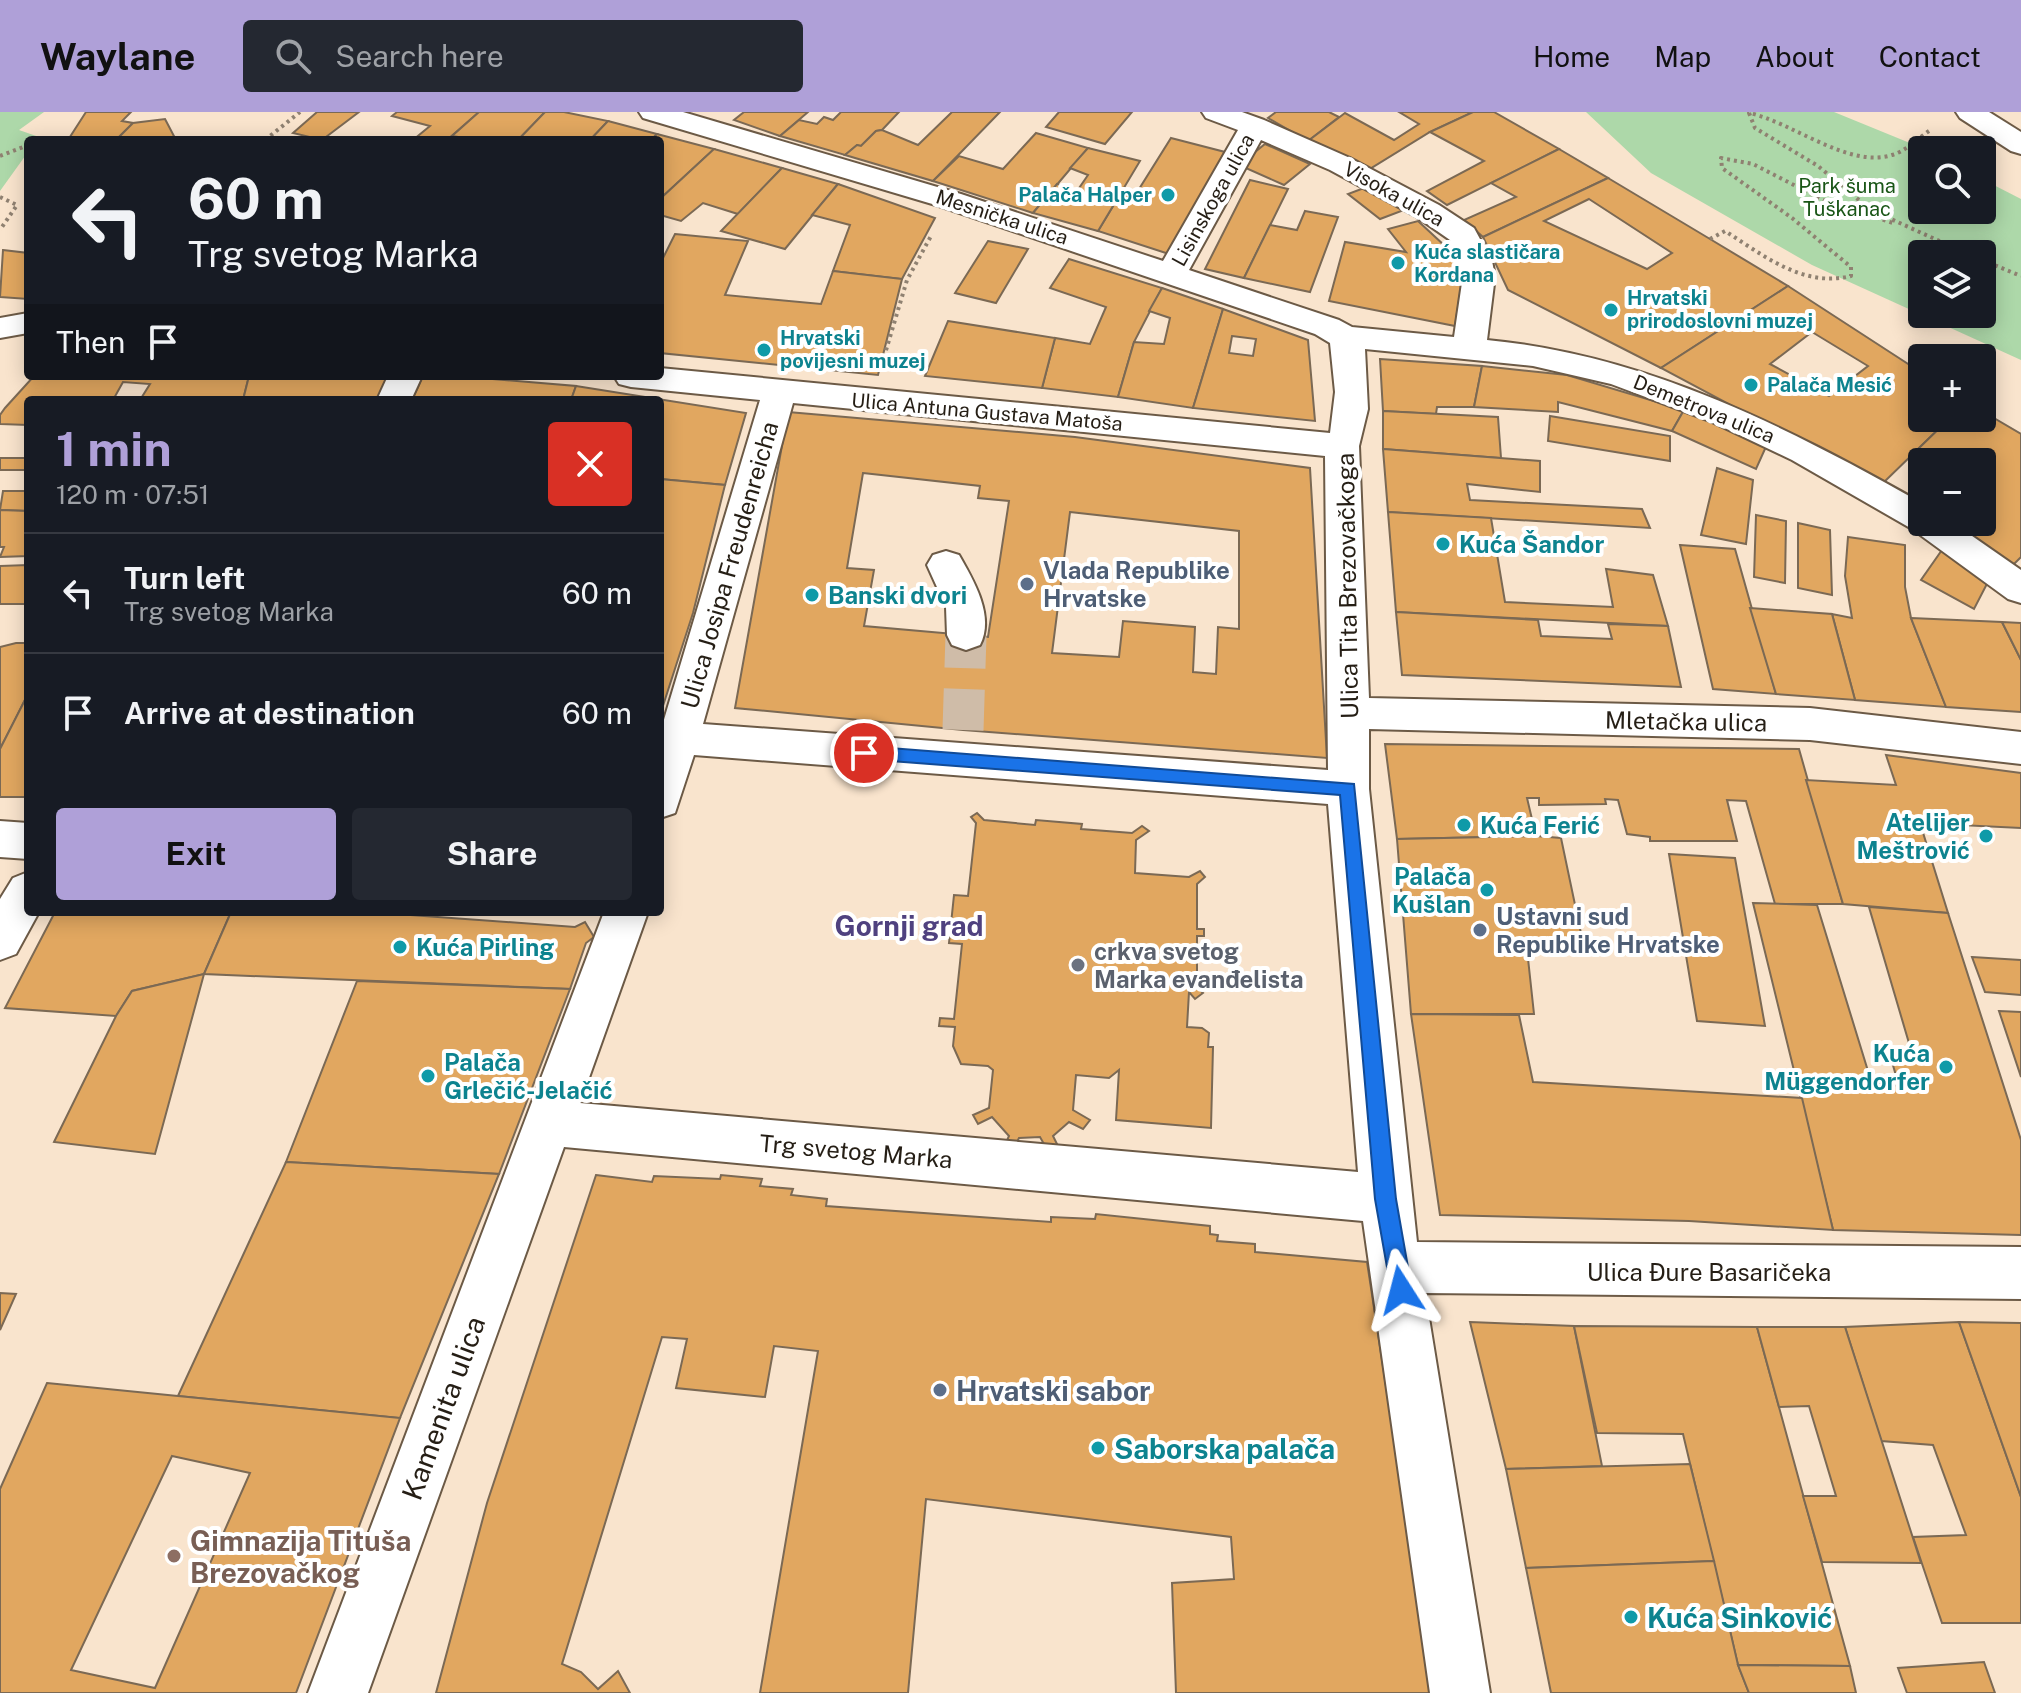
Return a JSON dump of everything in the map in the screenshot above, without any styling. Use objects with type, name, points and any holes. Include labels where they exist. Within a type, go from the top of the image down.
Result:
[{"type":"street","name":"Mesnička ulica","points":[[653,112],[950,200],[1327,327],[1345,337]]},
{"type":"street","name":"Visoka ulica","points":[[1216,112],[1340,164],[1428,211],[1463,235],[1476,261],[1479,276],[1469,348]]},
{"type":"street","points":[[1970,112],[2021,145]]},
{"type":"street","name":"Lisinskoga ulica","points":[[1171,274],[1254,126]]},
{"type":"street","points":[[0,328],[24,324]]},
{"type":"street","name":"Demetrova ulica","points":[[1345,337],[1469,348],[1575,362],[1709,408],[1804,452],[1908,512]]},
{"type":"street","name":"Ulica Tita Brezovačkoga","points":[[1345,337],[1350,350],[1350,419],[1349,431],[1342,446],[1348,789]]},
{"type":"street","name":"Ulica Antuna Gustava Matoša","points":[[664,380],[1342,446]]},
{"type":"street","name":"Ulica Josipa Freudenreicha","points":[[679,738],[779,393]]},
{"type":"street","name":"Demetrova ulica","points":[[1945,536],[2021,589]]},
{"type":"street","points":[[946,565],[965,607],[966,635]]},
{"type":"street","name":"Mletačka ulica","points":[[1349,713],[1810,724],[2021,748]]},
{"type":"street","points":[[664,788],[679,738],[960,745],[1348,789],[1385,1199],[1398,1266],[1460,1693]]},
{"type":"street","points":[[0,839],[24,841]]},
{"type":"street","points":[[0,940],[24,898]]},
{"type":"street","points":[[549,1123],[625,916]]},
{"type":"street","name":"Trg svetog Marka","points":[[549,1123],[1385,1199]]},
{"type":"street","name":"Kamenita ulica","points":[[338,1693],[549,1123]]},
{"type":"street","name":"Ulica Đure Basaričeka","points":[[1398,1266],[1474,1271],[2021,1273]]},
{"type":"path","points":[[270,136],[300,112]]},
{"type":"path","points":[[1748,112],[1775,119],[1836,149],[1862,155],[1889,157],[1931,129]]},
{"type":"path","points":[[1748,112],[1755,128],[1818,166],[1871,210],[1934,240]]},
{"type":"path","points":[[0,156],[24,147]]},
{"type":"path","points":[[1710,239],[1725,231],[1810,279],[1838,282],[1851,276],[1851,267],[1783,211],[1722,168],[1721,158],[1736,157],[1762,166],[1850,213],[1893,223]]},
{"type":"path","points":[[0,197],[17,205],[0,230]]},
{"type":"path","points":[[883,361],[907,280],[932,233]]},
{"type":"path","points":[[1996,266],[2021,276]]},
{"type":"green space","points":[[0,112],[44,112],[19,130],[36,136],[24,136],[24,158],[0,191]]},
{"type":"green space","name":"Park šuma Tuškanac","points":[[1586,112],[1834,112],[1908,142],[1908,224],[1996,224],[1996,186],[2021,199],[2021,360],[1996,349],[1996,344],[1986,344],[1951,328],[1996,328],[1996,240],[1908,240],[1908,309],[1812,265],[1651,173]]},
{"type":"building","points":[[86,112],[131,112],[122,121],[133,123],[120,136],[71,136]]},
{"type":"building","points":[[317,112],[359,112],[327,136],[293,133]]},
{"type":"building","points":[[397,112],[479,112],[452,136],[418,136],[430,126],[392,116]]},
{"type":"building","points":[[479,112],[545,112],[522,136],[452,136]]},
{"type":"building","points":[[545,112],[564,112],[608,121],[594,136],[522,136]]},
{"type":"building","points":[[744,112],[808,112],[780,136],[734,120]]},
{"type":"building","points":[[841,112],[899,112],[882,130],[876,131],[861,146],[857,145],[845,155],[780,136],[799,120],[817,124],[824,117],[833,120]]},
{"type":"building","points":[[952,112],[1000,112],[933,181],[845,155],[857,145],[861,146],[876,131],[882,130],[918,145]]},
{"type":"building","points":[[1059,112],[1132,112],[1105,144],[1046,127]]},
{"type":"building","points":[[1276,112],[1329,112],[1339,117],[1308,141],[1268,118]]},
{"type":"building","points":[[1399,112],[1473,112],[1430,132],[1368,170],[1308,141],[1345,113],[1394,140],[1419,124]]},
{"type":"building","points":[[1473,112],[1494,112],[1559,149],[1447,205],[1427,191],[1484,161],[1430,132]]},
{"type":"building","points":[[165,119],[174,136],[120,136],[133,123]]},
{"type":"building","points":[[608,121],[657,134],[655,136],[594,136]]},
{"type":"building","points":[[1036,133],[1088,148],[1033,213],[933,181],[959,156],[1003,169]]},
{"type":"building","points":[[657,134],[714,149],[664,195],[664,136],[655,136]]},
{"type":"building","name":"Palača Halper","points":[[1171,138],[1225,152],[1169,254],[1098,231],[1121,193],[1134,197]]},
{"type":"building","points":[[1265,144],[1310,164],[1284,185],[1239,165]]},
{"type":"building","points":[[1088,148],[1140,161],[1098,231],[1033,213],[1057,184],[1077,191],[1088,175],[1070,168]]},
{"type":"building","points":[[714,149],[782,168],[738,214],[703,203],[681,221],[664,216],[664,195]]},
{"type":"building","points":[[1559,149],[1608,178],[1483,237],[1464,220],[1516,197],[1491,183]]},
{"type":"building","points":[[782,168],[838,184],[785,249],[721,231]]},
{"type":"building","points":[[1608,178],[1788,286],[1661,368],[1508,290],[1483,237]],"holes":[[[1589,199],[1672,253],[1647,269],[1544,221]]]},
{"type":"building","points":[[1250,180],[1288,189],[1244,278],[1205,269]]},
{"type":"building","points":[[838,184],[935,218],[902,279],[833,271],[850,225],[812,215]]},
{"type":"building","points":[[1372,185],[1404,210],[1380,219],[1348,194]]},
{"type":"building","points":[[1305,211],[1338,217],[1310,292],[1244,278],[1270,225],[1297,230]]},
{"type":"building","name":"Kuća slastičara Kordana","points":[[1418,221],[1446,247],[1463,274],[1455,326],[1329,301],[1345,242],[1406,252],[1388,229]]},
{"type":"building","points":[[675,234],[748,241],[725,295],[821,304],[833,271],[902,279],[878,375],[664,353],[664,256]]},
{"type":"building","points":[[988,241],[1028,249],[996,303],[955,293]]},
{"type":"building","points":[[3,250],[24,253],[24,299],[0,297]]},
{"type":"building","points":[[1069,259],[1162,288],[1134,342],[1118,397],[1042,388],[1055,338],[1090,344],[1106,307],[1050,288]]},
{"type":"building","name":"Palača Mesić","points":[[1788,286],[1908,364],[1908,432],[1936,432],[1919,448],[1908,448],[1908,459],[1881,485],[1661,368]],"holes":[[[1812,332],[1868,366],[1829,396],[1770,364]]]},
{"type":"building","points":[[1162,288],[1223,309],[1193,408],[1118,397],[1134,342],[1164,344],[1170,318],[1149,311]]},
{"type":"building","points":[[1223,309],[1308,340],[1315,421],[1193,408]],"holes":[[[1232,336],[1256,339],[1253,356],[1229,353]]]},
{"type":"building","points":[[948,321],[1055,338],[1042,388],[925,376]]},
{"type":"building","points":[[1380,359],[1482,366],[1474,407],[1437,407],[1436,414],[1383,411]]},
{"type":"building","points":[[1482,366],[1567,375],[1684,410],[1672,431],[1558,402],[1558,412],[1474,407]]},
{"type":"building","points":[[30,380],[248,380],[244,396],[142,396],[150,384],[123,382],[115,396],[24,396],[24,425],[0,424],[0,415]]},
{"type":"building","points":[[248,380],[386,380],[380,396],[244,396]]},
{"type":"building","points":[[421,380],[505,380],[576,386],[572,396],[414,396]]},
{"type":"building","points":[[576,386],[639,396],[572,396]]},
{"type":"building","points":[[664,400],[746,413],[725,485],[664,479]]},
{"type":"building","points":[[1684,410],[1769,440],[1756,469],[1672,431]]},
{"type":"building","points":[[1383,411],[1498,417],[1501,458],[1383,449]]},
{"type":"building","name":"Banski dvori","points":[[788,412],[1075,437],[1310,468],[1327,758],[963,730],[735,708]],"holes":[[[863,473],[980,486],[978,498],[1009,501],[988,637],[864,626],[874,570],[847,568]],[[1070,512],[1239,531],[1239,629],[1218,627],[1216,674],[1193,672],[1195,627],[1123,621],[1119,657],[1052,653]]]},
{"type":"building","points":[[1550,416],[1670,436],[1670,461],[1548,441]]},
{"type":"building","points":[[1996,419],[2021,434],[2021,557],[2010,568],[1965,536],[1996,536],[1996,448],[1919,448],[1936,432],[1996,432]]},
{"type":"building","points":[[1383,449],[1540,461],[1540,492],[1467,484],[1470,500],[1642,509],[1650,528],[1388,512]]},
{"type":"building","points":[[0,458],[24,458],[24,470],[0,470]]},
{"type":"building","points":[[1717,468],[1753,480],[1746,544],[1701,535]]},
{"type":"building","points":[[664,479],[725,485],[693,613],[664,703]]},
{"type":"building","points":[[3,491],[24,491],[24,511],[0,510]]},
{"type":"building","points":[[0,510],[24,511],[24,556],[0,557],[4,547],[0,547]]},
{"type":"building","name":"Kuća Šandor","points":[[1388,512],[1491,518],[1505,602],[1613,607],[1606,569],[1653,575],[1668,626],[1396,612]]},
{"type":"building","points":[[1756,515],[1786,521],[1785,583],[1754,577]]},
{"type":"building","points":[[1798,523],[1830,530],[1832,595],[1798,588]]},
{"type":"building","points":[[1848,537],[1905,545],[1905,587],[1911,618],[1946,707],[1855,700],[1832,614],[1852,618],[1845,576]]},
{"type":"building","points":[[1680,545],[1735,549],[1776,694],[1713,689]]},
{"type":"building","points":[[1944,547],[1991,576],[1974,609],[1921,580]]},
{"type":"building","points":[[24,565],[24,604],[0,604],[0,566]]},
{"type":"building","points":[[1750,608],[1832,614],[1855,700],[1776,694]]},
{"type":"building","points":[[1396,612],[1538,620],[1541,636],[1612,639],[1608,624],[1668,626],[1681,687],[1402,675]]},
{"type":"building","points":[[1911,618],[2002,622],[2021,660],[2021,712],[1946,707]]},
{"type":"building","points":[[2002,622],[2021,623],[2021,660]]},
{"type":"building","points":[[24,643],[24,702],[0,749],[0,647]]},
{"type":"building","points":[[24,702],[24,797],[0,797],[0,749]]},
{"type":"building","name":"Kuća Ferić","points":[[1385,744],[1799,749],[1843,904],[1775,904],[1746,801],[1727,800],[1737,841],[1650,841],[1650,837],[1627,834],[1618,800],[1605,799],[1606,804],[1539,805],[1539,798],[1527,798],[1536,836],[1397,839]]},
{"type":"building","points":[[1886,755],[2021,773],[2021,828],[1920,823],[1948,913],[1843,904],[1806,780],[1896,785]]},
{"type":"building","name":"crkva svetog Marka evanđelista","points":[[977,813],[984,820],[1035,825],[1036,820],[1082,824],[1081,829],[1132,833],[1142,826],[1149,831],[1136,840],[1135,873],[1189,877],[1200,871],[1205,877],[1197,884],[1197,929],[1204,929],[1204,936],[1197,936],[1197,987],[1203,993],[1195,999],[1189,992],[1187,1027],[1202,1028],[1209,1033],[1208,1047],[1213,1047],[1211,1128],[1116,1120],[1119,1070],[1109,1078],[1076,1075],[1073,1110],[1090,1120],[1083,1129],[1069,1122],[1053,1136],[1059,1148],[1049,1153],[1040,1137],[1019,1138],[1012,1151],[1004,1147],[1009,1136],[992,1117],[978,1124],[973,1115],[989,1108],[993,1070],[988,1066],[961,1064],[953,1046],[955,1027],[939,1026],[940,1018],[954,1019],[962,944],[949,943],[954,895],[968,896],[976,823],[971,817]]},
{"type":"building","name":"Palača Kušlan","points":[[1561,838],[1582,938],[1526,940],[1534,1014],[1411,1014],[1397,839]]},
{"type":"building","points":[[1669,854],[1735,858],[1765,1026],[1697,1021]]},
{"type":"building","name":"Kuća Müggendorfer","points":[[1753,903],[1817,905],[1872,1084],[1899,1086],[1888,1048],[1911,1050],[1869,907],[1948,913],[2021,1140],[2021,1235],[1833,1230]]},
{"type":"building","points":[[53,916],[229,916],[204,974],[132,991],[116,1016],[5,1008]]},
{"type":"building","name":"Kuća Pirling","points":[[229,916],[424,916],[575,927],[585,922],[594,937],[586,943],[570,989],[204,974]]},
{"type":"building","points":[[1972,957],[2021,960],[2021,995],[1985,992]]},
{"type":"building","points":[[204,974],[155,1154],[54,1142],[116,1016],[132,991]]},
{"type":"building","name":"Palača Grlečić-Jelačić","points":[[357,981],[570,989],[499,1174],[286,1162]]},
{"type":"building","points":[[1999,1011],[2021,1012],[2021,1077]]},
{"type":"building","points":[[1411,1014],[1519,1015],[1533,1082],[1802,1098],[1833,1230],[1689,1221],[1440,1215]]},
{"type":"building","points":[[286,1162],[499,1174],[400,1418],[178,1396]]},
{"type":"building","name":"Saborska palača","points":[[596,1175],[652,1182],[654,1176],[720,1179],[721,1175],[762,1179],[760,1186],[793,1189],[791,1195],[827,1199],[826,1206],[1051,1222],[1051,1217],[1095,1219],[1096,1214],[1210,1226],[1210,1234],[1218,1235],[1217,1241],[1255,1244],[1255,1252],[1367,1262],[1433,1693],[1176,1693],[1172,1583],[1234,1579],[1231,1537],[926,1499],[908,1693],[760,1693],[818,1351],[774,1346],[765,1397],[676,1388],[687,1339],[662,1337],[562,1664],[581,1672],[598,1689],[618,1671],[630,1693],[436,1693],[487,1503]]},
{"type":"building","points":[[0,1293],[16,1294],[0,1330]]},
{"type":"building","points":[[1470,1322],[1574,1326],[1602,1466],[1506,1469]]},
{"type":"building","points":[[1959,1322],[2021,1497],[2021,1623],[1942,1623],[1913,1537],[1966,1535],[1933,1445],[1881,1441],[1845,1327]]},
{"type":"building","points":[[1959,1322],[2021,1323],[2021,1497]]},
{"type":"building","points":[[1574,1326],[1757,1327],[1850,1666],[1738,1665],[1683,1434],[1597,1433]]},
{"type":"building","points":[[1757,1327],[1845,1327],[1921,1563],[1822,1562],[1803,1496],[1836,1496],[1809,1406],[1779,1407]]},
{"type":"building","name":"Gimnazija Tituša Brezovačkog","points":[[47,1383],[400,1418],[296,1693],[0,1693],[0,1489]],"holes":[[[172,1456],[250,1473],[155,1688],[71,1670]]]},
{"type":"building","points":[[1690,1464],[1714,1561],[1526,1568],[1506,1469]]},
{"type":"building","name":"Kuća Sinković","points":[[1714,1561],[1738,1665],[1749,1693],[1551,1693],[1526,1568]]},
{"type":"building","points":[[1984,1662],[1995,1693],[1907,1693],[1898,1668]]},
{"type":"building","points":[[1738,1665],[1850,1666],[1856,1693],[1749,1693]]},
{"type":"tunnel","points":[[963,730],[966,635]]},
{"type":"place","name":"Palača Halper","points":[[1168,195]]},
{"type":"place","name":"Kuća slastičara Kordana","points":[[1398,263]]},
{"type":"place","name":"Hrvatski prirodoslovni muzej","points":[[1611,310]]},
{"type":"place","name":"Hrvatski povijesni muzej","points":[[764,350]]},
{"type":"place","name":"Palača Mesić","points":[[1751,385]]},
{"type":"place","name":"Kuća Šandor","points":[[1443,544]]},
{"type":"place","name":"Vlada Republike Hrvatske","points":[[1027,584]]},
{"type":"place","name":"Banski dvori","points":[[812,595]]},
{"type":"place","name":"Kuća Ferić","points":[[1464,825]]},
{"type":"place","name":"Atelijer Meštrović","points":[[1986,836]]},
{"type":"place","name":"Palača Kušlan","points":[[1487,890]]},
{"type":"place","name":"Ustavni sud Republike Hrvatske","points":[[1480,930]]},
{"type":"place","name":"Kuća Pirling","points":[[400,947]]},
{"type":"place","name":"crkva svetog Marka evanđelista","points":[[1078,965]]},
{"type":"place","name":"Kuća Müggendorfer","points":[[1946,1067]]},
{"type":"place","name":"Palača Grlečić-Jelačić","points":[[428,1076]]},
{"type":"place","name":"Hrvatski sabor","points":[[940,1390]]},
{"type":"place","name":"Saborska palača","points":[[1098,1448]]},
{"type":"place","name":"Gimnazija Tituša Brezovačkog","points":[[174,1556]]},
{"type":"place","name":"Kuća Sinković","points":[[1631,1617]]},
{"type":"district","name":"Gornji grad","points":[[909,925]]},
{"type":"route","points":[[864,753],[1348,789],[1385,1199],[1401,1290]]}]
